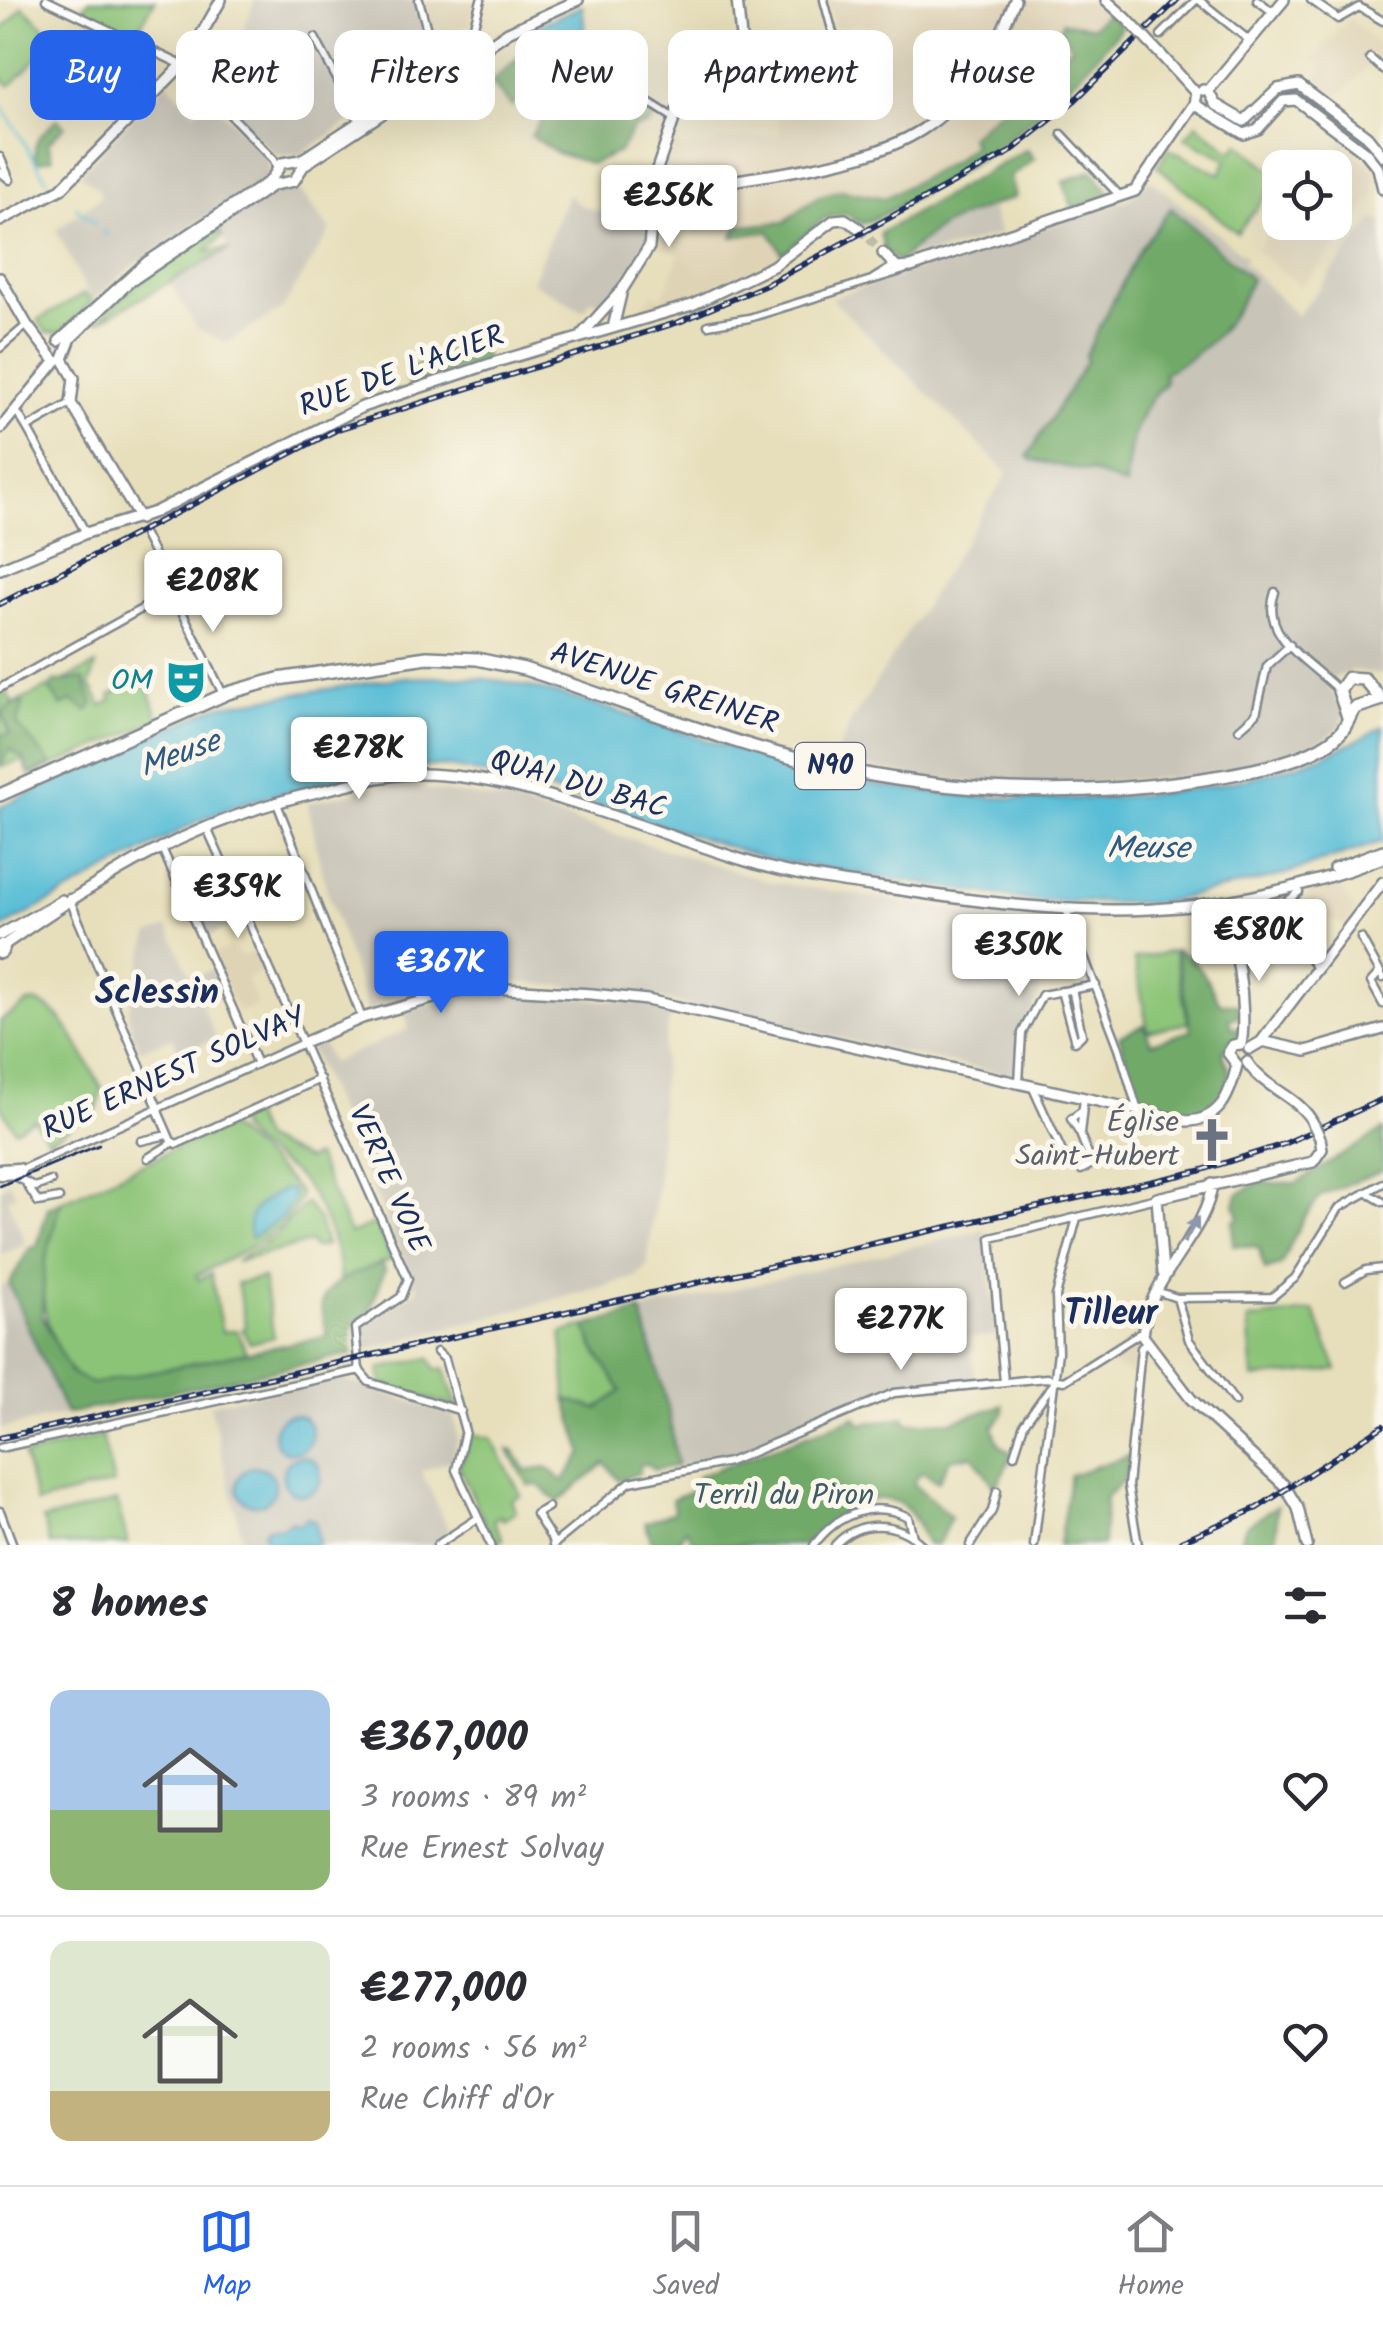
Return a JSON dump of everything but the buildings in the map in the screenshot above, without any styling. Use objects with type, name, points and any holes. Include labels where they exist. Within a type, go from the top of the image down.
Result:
[{"type":"main road","points":[[203,30],[221,0]]},
{"type":"main road","points":[[495,33],[564,0]]},
{"type":"main road","points":[[495,36],[578,0]]},
{"type":"main road","points":[[737,0],[742,30]]},
{"type":"main road","points":[[655,192],[853,161],[914,136],[944,115],[977,78],[1015,0]]},
{"type":"main road","points":[[1106,0],[1118,4],[1198,102],[1233,132],[1248,134],[1283,101],[1296,100],[1364,152],[1382,175],[1383,189]]},
{"type":"main road","points":[[884,255],[890,270],[911,267],[1137,190],[1198,102],[1210,96],[1284,0]]},
{"type":"main road","points":[[0,221],[58,192],[176,71]]},
{"type":"main road","points":[[1210,96],[1244,122],[1278,89],[1299,85],[1367,136],[1383,156]]},
{"type":"main road","points":[[1198,102],[1210,96]]},
{"type":"main road","points":[[283,166],[362,120]]},
{"type":"main road","points":[[0,420],[54,349],[132,274],[270,181],[283,166],[363,120]]},
{"type":"main road","points":[[578,337],[622,290],[651,241],[656,174],[673,120]]},
{"type":"main road","points":[[283,166],[284,183]]},
{"type":"main road","points":[[0,428],[54,349],[143,272],[273,186],[294,181],[283,166]]},
{"type":"main road","points":[[656,174],[663,186],[673,190]]},
{"type":"main road","name":"RUE DE L'ACIER","points":[[0,570],[86,533],[140,518],[362,407],[578,337],[648,320],[760,273],[834,220],[845,219],[860,229]]},
{"type":"main road","points":[[0,278],[27,325],[54,349],[74,378],[71,403],[140,518]]},
{"type":"main road","points":[[608,308],[606,321],[613,328],[622,290]]},
{"type":"main road","points":[[622,303],[632,317],[648,320]]},
{"type":"main road","name":"AVENUE GREINER","points":[[224,695],[292,676],[364,664],[434,656],[489,660],[805,760],[908,780],[993,788],[1128,788],[1240,772],[1323,745],[1340,733],[1350,710],[1376,697],[1361,678],[1342,686]]},
{"type":"main road","points":[[1342,686],[1350,710]]},
{"type":"main road","name":"N90","points":[[1,791],[224,695]]},
{"type":"main road","name":"QUAI DU BAC","points":[[0,945],[160,844],[206,824],[276,801],[384,777],[434,774],[554,798],[746,862],[806,876],[1067,912],[1177,908]]},
{"type":"main road","points":[[1381,856],[1383,873]]},
{"type":"main road","points":[[1177,908],[1238,900],[1298,885],[1381,856]]},
{"type":"main road","points":[[1177,908],[1381,856]]},
{"type":"main road","points":[[1262,1041],[1383,882]]},
{"type":"main road","points":[[1238,900],[1230,909],[1230,929],[1245,1018],[1242,1063]]},
{"type":"main road","points":[[1213,904],[1230,929]]},
{"type":"main road","name":"RUE ERNEST SOLVAY","points":[[304,1044],[362,1018],[483,985],[643,999],[1186,1122],[1207,1118],[1225,1102],[1242,1063]]},
{"type":"main road","points":[[1163,1273],[1157,1198],[1314,1162],[1322,1149],[1314,1125],[1301,1106],[1228,1053],[1233,1045],[1245,1047],[1262,1041],[1306,1052],[1383,1028]]},
{"type":"main road","points":[[1212,1184],[1186,1240],[1163,1273],[1144,1336],[1191,1399],[1284,1486],[1298,1508],[1307,1545]]},
{"type":"street","points":[[46,0],[176,62]]},
{"type":"street","points":[[420,0],[428,30]]},
{"type":"street","points":[[479,30],[481,0]]},
{"type":"street","points":[[824,0],[833,30]]},
{"type":"street","points":[[1161,34],[1198,0],[1250,41]]},
{"type":"street","points":[[1257,0],[1273,12]]},
{"type":"street","points":[[1311,0],[1338,19],[1359,6],[1383,21]]},
{"type":"street","points":[[315,38],[360,122]]},
{"type":"street","points":[[1370,58],[1383,70]]},
{"type":"street","points":[[237,120],[283,166]]},
{"type":"street","points":[[1062,134],[1120,197]]},
{"type":"street","points":[[0,157],[2,168]]},
{"type":"street","points":[[708,325],[742,320],[890,270]]},
{"type":"street","points":[[0,348],[27,325]]},
{"type":"street","points":[[26,428],[71,403]]},
{"type":"street","points":[[19,416],[86,533]]},
{"type":"street","points":[[144,534],[224,695]]},
{"type":"street","points":[[1274,592],[1270,619],[1290,644],[1330,681],[1342,686]]},
{"type":"street","points":[[0,688],[170,593]]},
{"type":"street","points":[[1239,730],[1254,719],[1267,666],[1290,644]]},
{"type":"street","points":[[276,801],[362,1018]]},
{"type":"street","name":"VERTE VOIE","points":[[206,824],[408,1279],[401,1297],[355,1328],[361,1370]]},
{"type":"street","points":[[160,844],[256,1064]]},
{"type":"street","points":[[1298,885],[1298,892],[1284,900],[1316,968]]},
{"type":"street","points":[[69,898],[170,1139]]},
{"type":"street","points":[[1067,912],[1096,985],[1136,1108]]},
{"type":"street","points":[[1230,929],[1289,914]]},
{"type":"street","points":[[1360,938],[1382,975],[1372,979],[1383,1004]]},
{"type":"street","points":[[1372,958],[1383,954]]},
{"type":"street","points":[[1019,1082],[1022,1033],[1042,995],[1096,985]]},
{"type":"street","points":[[1061,991],[1075,1042],[1082,1035],[1072,989]]},
{"type":"street","name":"RUE ERNEST SOLVAY","points":[[10,1175],[304,1044]]},
{"type":"street","points":[[141,1141],[170,1139],[320,1079]]},
{"type":"street","points":[[1032,1085],[1048,1128],[1074,1167],[1081,1170],[1092,1164],[1080,1134],[1084,1097]]},
{"type":"street","points":[[148,1158],[170,1139]]},
{"type":"street","points":[[10,1175],[38,1188],[52,1181]]},
{"type":"street","points":[[10,1175],[34,1200],[46,1203],[59,1198]]},
{"type":"street","points":[[1156,1291],[1176,1298],[1272,1297],[1295,1278],[1338,1208],[1383,1183]]},
{"type":"street","points":[[1365,1191],[1383,1202]]},
{"type":"street","points":[[1004,1382],[991,1238],[1157,1198]]},
{"type":"street","points":[[1034,1545],[1055,1380],[1056,1296],[1078,1218]]},
{"type":"street","points":[[1345,1282],[1366,1270],[1383,1268]]},
{"type":"street","points":[[1176,1298],[1190,1340],[1235,1402]]},
{"type":"street","points":[[548,1506],[536,1514],[554,1544],[630,1482],[729,1462],[894,1393],[1078,1375],[1144,1336]]},
{"type":"street","points":[[1138,1545],[1128,1486],[1144,1336]]},
{"type":"street","points":[[437,1352],[445,1358],[464,1432],[456,1470],[490,1545]]},
{"type":"street","points":[[0,1448],[361,1370],[373,1384],[460,1411]]},
{"type":"street","points":[[1014,1455],[1024,1424],[1055,1380]]},
{"type":"street","points":[[970,1545],[992,1510],[997,1491]]},
{"type":"street","points":[[814,1545],[844,1516],[873,1510],[908,1517],[913,1537]]},
{"type":"street","points":[[0,1511],[12,1545]]},
{"type":"street","points":[[437,1545],[478,1518]]},
{"type":"street","points":[[835,1545],[864,1527],[884,1526],[913,1537],[922,1545]]},
{"type":"street","points":[[899,1545],[904,1533]]},
{"type":"shaded area","points":[[255,0],[418,0],[424,30],[334,30],[334,120],[351,120],[300,155],[275,155],[241,120],[314,120],[314,30],[243,30]]},
{"type":"shaded area","points":[[424,0],[477,0],[469,25],[459,30],[431,28]]},
{"type":"shaded area","points":[[827,0],[1097,0],[1112,11],[1070,48],[1070,30],[913,30],[913,120],[988,120],[967,138],[972,145],[923,181],[892,196],[849,200],[798,220],[734,228],[738,234],[770,230],[784,255],[692,302],[637,314],[653,293],[662,298],[679,254],[656,246],[659,236],[695,234],[695,189],[666,186],[660,180],[669,143],[684,148],[709,147],[716,141],[780,134],[778,120],[893,120],[893,30],[864,30],[862,24],[836,30]]},
{"type":"shaded area","points":[[1349,18],[1378,45],[1383,40],[1383,67],[1371,57],[1369,66],[1336,99],[1315,81],[1323,67],[1314,58]]},
{"type":"shaded area","points":[[167,82],[176,92],[176,120],[230,120],[269,160],[268,175],[278,190],[301,192],[331,230],[282,309],[227,343],[197,328],[170,283],[229,249],[209,215],[132,266],[92,301],[56,230],[101,197],[98,188],[80,174],[131,120],[156,120],[156,94]]},
{"type":"shaded area","points":[[1342,141],[1374,169],[1374,196],[1352,223],[1352,150],[1335,150]]},
{"type":"shaded area","points":[[1149,179],[1246,257],[1243,262],[1297,316],[1375,218],[1383,224],[1383,675],[1355,670],[1333,678],[1329,686],[1344,713],[1340,726],[1323,740],[1269,761],[1188,777],[1030,786],[930,779],[834,761],[851,722],[1008,473],[831,298],[1130,199]]},
{"type":"shaded area","points":[[568,193],[577,204],[650,229],[639,258],[604,307],[592,299],[584,311],[532,282]]},
{"type":"shaded area","points":[[990,206],[1000,234],[916,259],[908,241]]},
{"type":"shaded area","points":[[1264,240],[1339,240],[1301,287],[1256,250]]},
{"type":"shaded area","points":[[391,784],[511,802],[770,882],[1033,921],[1041,992],[1019,1035],[1015,1077],[632,993],[489,979],[367,1011],[322,874],[308,803]]},
{"type":"shaded area","points":[[208,868],[209,878],[202,882],[206,892],[228,886],[239,911],[230,915],[234,925],[205,938],[180,880]]},
{"type":"shaded area","points":[[1335,880],[1356,911],[1345,925],[1315,915],[1305,889]]},
{"type":"shaded area","points":[[168,927],[191,978],[211,970],[222,995],[201,1004],[216,1038],[180,1054],[173,1038],[139,1050],[128,1014],[149,935]]},
{"type":"shaded area","points":[[231,947],[243,956],[258,950],[267,970],[246,979],[257,1004],[238,1013],[212,955]]},
{"type":"shaded area","points":[[476,990],[638,1003],[671,1010],[663,1051],[658,1178],[647,1266],[636,1277],[616,1283],[364,1350],[359,1336],[361,1326],[418,1290],[310,1048],[321,1042],[331,1063],[409,1029],[405,1012]]},
{"type":"shaded area","points":[[10,1183],[15,1195],[7,1199],[26,1244],[0,1255],[0,1188]]},
{"type":"shaded area","points":[[985,1230],[996,1335],[970,1338],[975,1381],[902,1388],[727,1457],[677,1466],[669,1412],[641,1311]]},
{"type":"shaded area","points":[[9,1284],[66,1414],[0,1429],[0,1287]]},
{"type":"shaded area","points":[[1130,1340],[1139,1345],[1135,1375],[1101,1362]]},
{"type":"shaded area","points":[[338,1378],[454,1416],[458,1437],[452,1460],[421,1471],[450,1533],[432,1545],[244,1545],[210,1404]]},
{"type":"green space","points":[[89,0],[155,0],[138,30],[116,30],[81,13]]},
{"type":"green space","points":[[23,7],[47,30],[30,30],[30,65],[10,86],[0,77],[0,32]]},
{"type":"green space","points":[[1107,13],[1122,27],[1070,84],[1070,30],[1060,30],[1062,22],[1092,27]]},
{"type":"green space","points":[[515,61],[512,107],[495,87],[495,78]]},
{"type":"green space","points":[[648,107],[660,114],[646,126],[634,128],[619,152],[592,164],[557,153],[531,136],[542,120],[648,120]]},
{"type":"green space","points":[[56,120],[65,126],[48,143],[53,158],[37,162],[35,148]]},
{"type":"green space","points":[[988,120],[1031,120],[981,158],[861,224],[846,214],[825,218],[783,254],[769,231],[733,237],[737,227],[784,222],[817,197],[841,190],[885,198],[955,160],[973,145],[969,137]]},
{"type":"green space","points":[[1197,124],[1232,152],[1239,143],[1262,163],[1262,201],[1237,233],[1157,166],[1169,149],[1220,174],[1227,159],[1185,138]]},
{"type":"green space","points":[[1027,149],[1034,159],[1010,177],[1015,197],[938,229],[899,263],[885,252],[880,233]]},
{"type":"green space","points":[[1092,170],[1111,195],[1073,209],[1063,182]]},
{"type":"green space","points":[[1171,208],[1251,279],[1236,310],[1206,346],[1164,373],[1165,383],[1146,406],[1135,430],[1126,486],[1092,472],[1032,460],[1028,456],[1087,360],[1085,356],[1140,249]]},
{"type":"green space","points":[[218,229],[222,236],[206,252],[230,249],[96,323],[138,283]]},
{"type":"green space","points":[[84,294],[92,301],[61,333],[46,332],[38,320]]},
{"type":"green space","points":[[463,346],[479,348],[487,359],[410,386],[406,378],[415,366]]},
{"type":"green space","points":[[96,665],[90,685],[102,706],[112,700],[110,696],[144,675],[159,720],[30,776],[23,760],[0,767],[0,692],[5,689],[13,704]]},
{"type":"green space","points":[[84,679],[93,705],[87,711],[72,701],[61,706],[49,688],[54,682]]},
{"type":"green space","points":[[24,703],[17,724],[51,764],[29,774],[24,759],[9,749],[0,767],[0,735],[10,734],[2,713],[11,705]]},
{"type":"green space","points":[[1176,950],[1197,966],[1220,1004],[1238,1004],[1239,1016],[1229,1019],[1231,1027],[1240,1029],[1238,1039],[1231,1040],[1223,1052],[1229,1072],[1226,1092],[1219,1103],[1196,1113],[1139,1104],[1119,1036],[1144,1025],[1151,1043],[1191,1031]]},
{"type":"green space","points":[[1174,951],[1188,1023],[1148,1031],[1134,959]]},
{"type":"green space","points":[[28,1003],[40,1004],[62,1021],[102,1089],[97,1110],[49,1140],[33,1119],[15,1130],[0,1106],[0,1021]]},
{"type":"green space","points":[[251,1113],[263,1140],[307,1160],[316,1156],[350,1234],[376,1223],[392,1259],[339,1281],[333,1241],[311,1194],[302,1181],[256,1146],[238,1126],[239,1119]]},
{"type":"green space","points":[[226,1125],[279,1170],[300,1195],[293,1210],[271,1234],[196,1276],[199,1280],[211,1273],[222,1332],[237,1330],[246,1352],[93,1384],[79,1378],[57,1346],[43,1292],[45,1256],[61,1202]]},
{"type":"green space","points":[[1383,1130],[1383,1170],[1322,1195],[1303,1219],[1281,1265],[1265,1270],[1258,1247],[1233,1245],[1233,1221],[1239,1218],[1235,1205],[1238,1194],[1258,1183],[1296,1183]]},
{"type":"green space","points":[[61,1202],[45,1262],[42,1315],[70,1372],[92,1384],[327,1336],[322,1308],[330,1289],[346,1277],[382,1263],[385,1270],[369,1313],[351,1328],[352,1354],[66,1414],[9,1284],[29,1249],[37,1246],[48,1208]]},
{"type":"green space","points":[[306,1203],[319,1221],[326,1245],[313,1248],[311,1242],[235,1262],[271,1240]]},
{"type":"green space","points":[[263,1278],[274,1337],[250,1343],[242,1329],[246,1328],[237,1283]]},
{"type":"green space","points":[[641,1311],[669,1412],[677,1466],[654,1470],[649,1464],[639,1465],[639,1473],[619,1481],[605,1463],[558,1502],[539,1485],[529,1486],[508,1450],[514,1451],[526,1470],[547,1468],[563,1481],[583,1453],[566,1399],[597,1409],[621,1391],[594,1348],[586,1326]]},
{"type":"green space","points":[[1314,1311],[1337,1370],[1253,1378],[1248,1320]]},
{"type":"green space","points":[[586,1326],[594,1349],[622,1391],[597,1409],[566,1399],[562,1333]]},
{"type":"green space","points":[[430,1358],[436,1370],[444,1368],[458,1408],[382,1384],[379,1369]]},
{"type":"green space","name":"Terril du Piron","points":[[1003,1405],[1004,1412],[993,1428],[999,1444],[1012,1454],[996,1488],[972,1455],[950,1459],[938,1482],[922,1472],[913,1483],[951,1517],[938,1545],[927,1545],[908,1510],[882,1499],[854,1506],[841,1514],[810,1545],[694,1545],[686,1529],[676,1545],[653,1545],[645,1523],[674,1512],[672,1499],[696,1489],[698,1476],[855,1417],[862,1424],[905,1417],[907,1423],[954,1421]]},
{"type":"green space","points":[[471,1434],[491,1438],[521,1495],[511,1500],[516,1511],[503,1520],[500,1516],[493,1520],[503,1539],[495,1543],[459,1467]]},
{"type":"green space","points":[[102,1436],[114,1483],[36,1503],[24,1456]]},
{"type":"green space","points":[[1130,1455],[1126,1477],[1106,1497],[1103,1545],[1059,1545],[1070,1475]]},
{"type":"green space","points":[[117,1501],[128,1544],[50,1545],[43,1520]]},
{"type":"green space","points":[[1277,1506],[1276,1545],[1238,1545],[1246,1526]]},
{"type":"water","points":[[582,6],[585,30],[528,30]]},
{"type":"water","name":"Meuse","points":[[405,677],[499,680],[585,702],[803,769],[942,794],[1020,798],[1099,798],[1178,791],[1253,777],[1323,755],[1383,726],[1383,841],[1276,877],[1158,903],[1033,901],[771,860],[530,784],[446,766],[388,767],[243,803],[198,821],[0,929],[0,807],[218,706]]},
{"type":"water","points":[[284,1189],[292,1190],[293,1200],[281,1218],[251,1238],[252,1214],[262,1202]]},
{"type":"water","points":[[293,1415],[306,1421],[312,1434],[306,1447],[293,1453],[280,1447],[274,1434],[280,1421]]},
{"type":"water","points":[[302,1457],[315,1463],[321,1476],[315,1489],[302,1495],[289,1489],[283,1476],[289,1463]]},
{"type":"water","points":[[256,1467],[269,1473],[275,1486],[269,1499],[256,1505],[243,1499],[237,1486],[243,1473]]},
{"type":"water","points":[[308,1518],[315,1522],[319,1545],[267,1545],[264,1532],[268,1527],[281,1528],[292,1521],[297,1525]]},
{"type":"waterway","points":[[0,103],[47,180]]},
{"type":"waterway","points":[[76,207],[95,223]]},
{"type":"waterway","points":[[103,231],[107,235]]},
{"type":"tunnel","points":[[860,229],[883,253]]},
{"type":"tram line","points":[[0,1186],[99,1145]]},
{"type":"railway","points":[[0,604],[338,429],[679,322],[766,285],[1010,152],[1074,101],[1177,0]]},
{"type":"railway","points":[[0,1438],[1199,1171],[1284,1144],[1383,1099]]},
{"type":"railway","points":[[1181,1541],[1257,1508],[1383,1426]]},
{"type":"place","name":"OM","points":[[186,682]]},
{"type":"place","name":"Église Saint-Hubert","points":[[1212,1140]]},
{"type":"district","name":"Sclessin","points":[[157,994]]},
{"type":"district","name":"Tilleur","points":[[1111,1315]]}]
